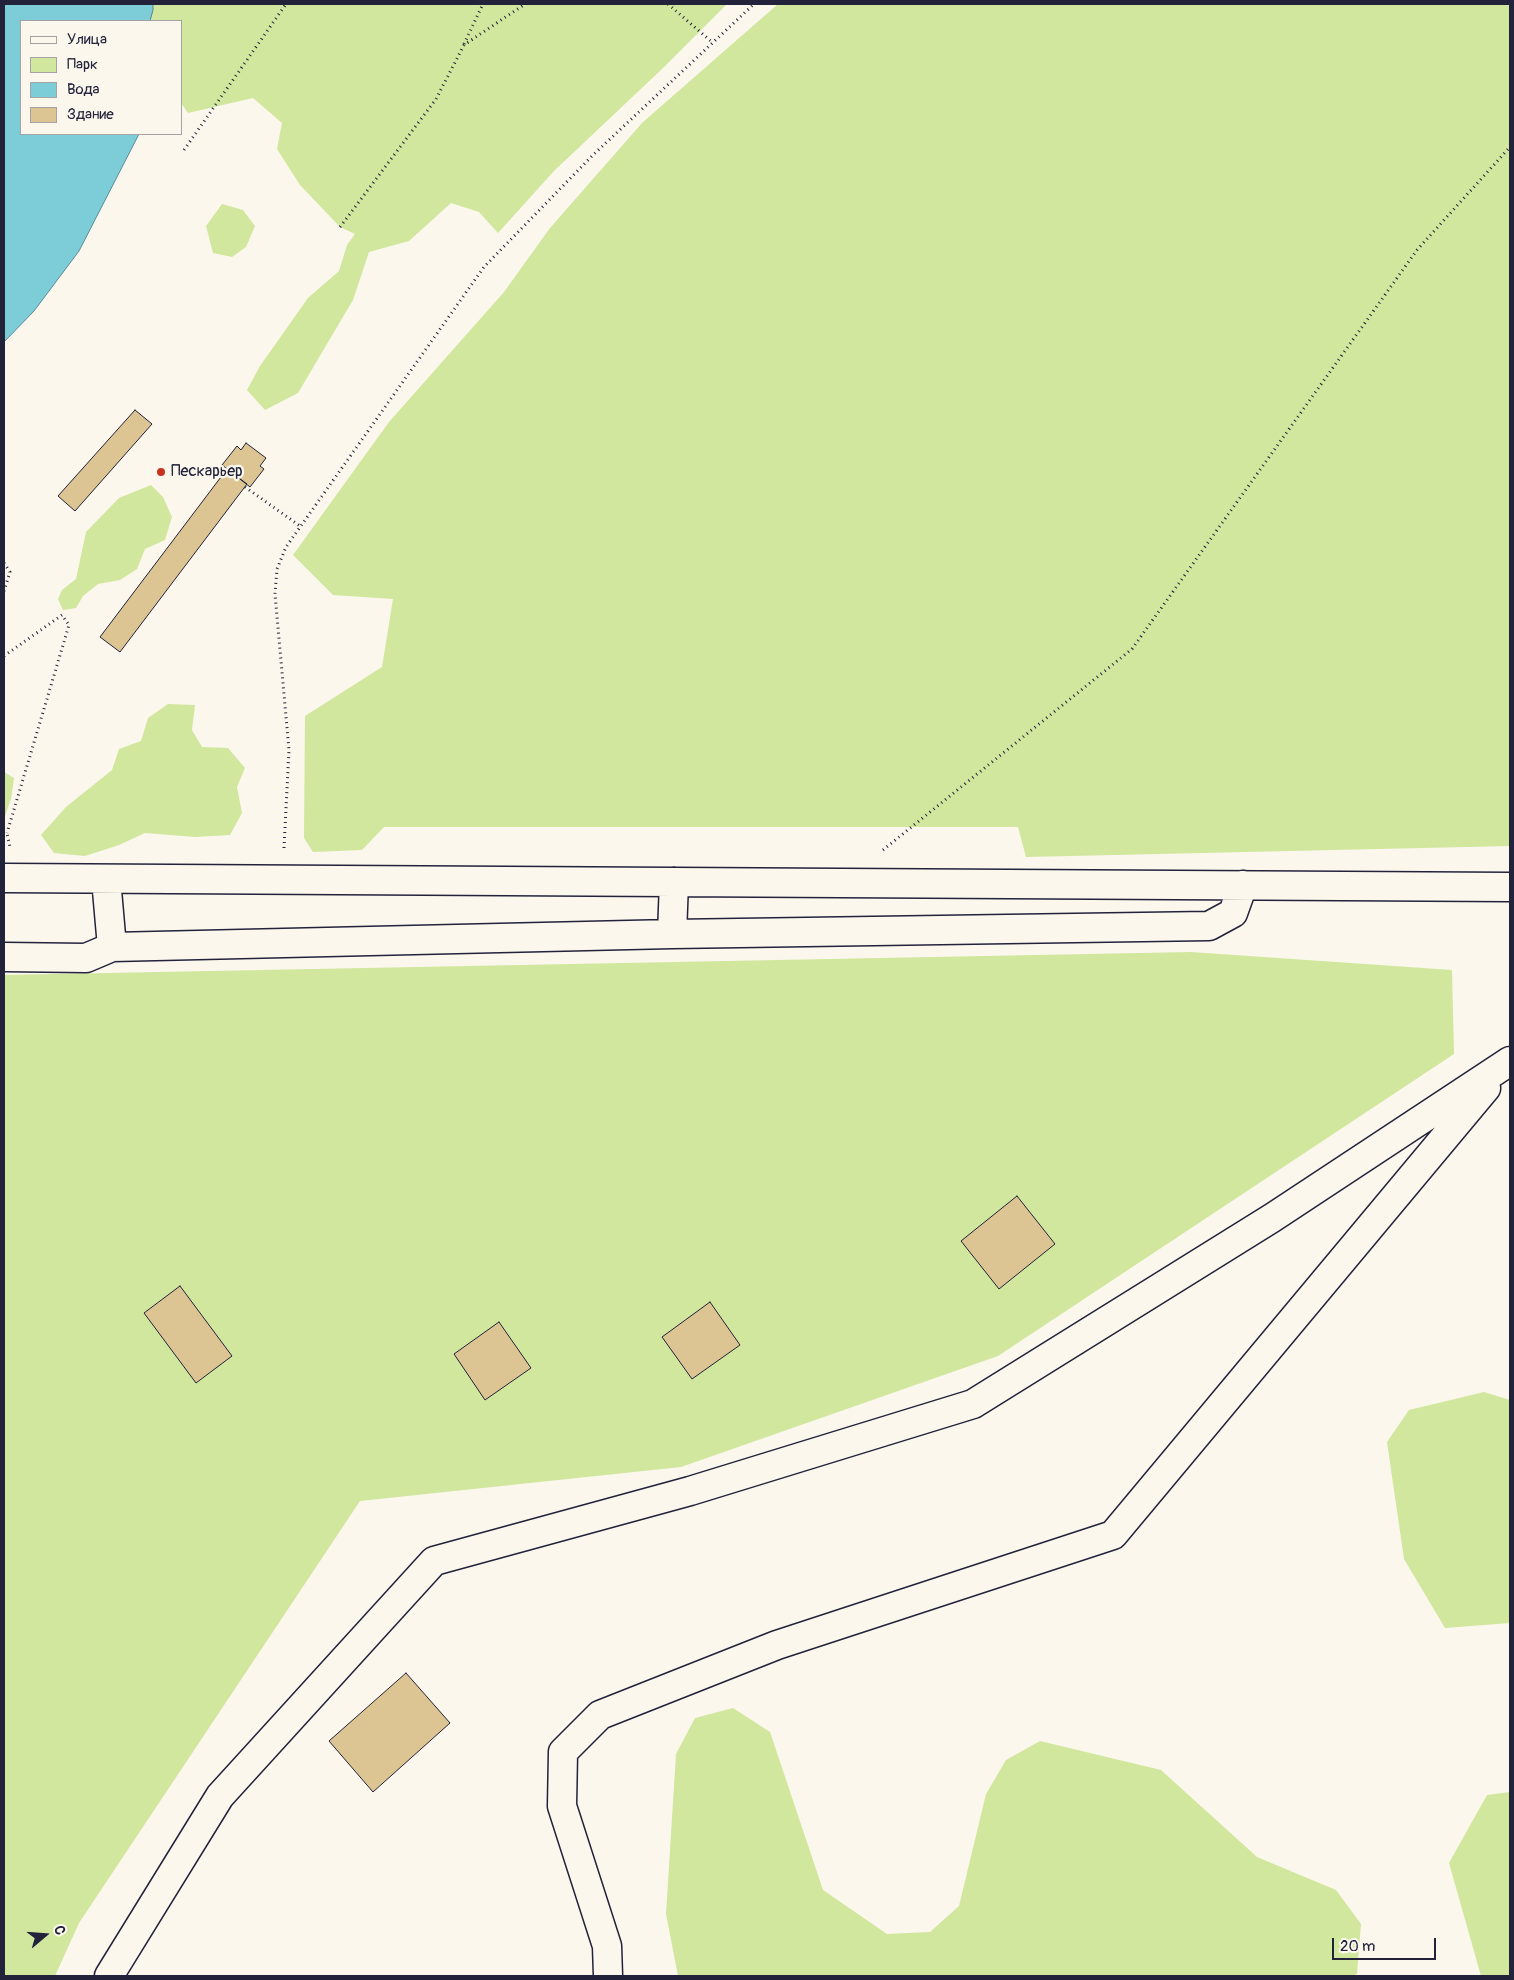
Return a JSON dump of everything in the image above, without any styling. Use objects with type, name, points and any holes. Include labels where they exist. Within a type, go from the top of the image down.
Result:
[{"type":"street","points":[[4,878],[280,876],[674,882],[1510,887]]},
{"type":"street","points":[[106,878],[112,947]]},
{"type":"street","points":[[672,934],[674,882]]},
{"type":"street","points":[[4,957],[86,958],[112,947],[672,934],[1209,926],[1233,913],[1243,885]]},
{"type":"street","points":[[109,1976],[220,1796],[434,1561],[690,1491],[973,1404],[1272,1218],[1508,1062]]},
{"type":"street","points":[[608,1976],[608,1946],[562,1806],[563,1752],[600,1715],[777,1645],[1113,1535],[1508,1062]]},
{"type":"path","points":[[184,150],[286,4]]},
{"type":"path","points":[[340,227],[436,100],[483,4]]},
{"type":"path","points":[[464,45],[524,4]]},
{"type":"path","points":[[668,4],[713,43]]},
{"type":"path","points":[[280,876],[288,800],[289,750],[276,594],[277,570],[286,546],[484,267],[593,155],[754,4]]},
{"type":"path","points":[[876,857],[950,794],[1132,649],[1417,250],[1510,147]]},
{"type":"path","points":[[245,487],[300,526]]},
{"type":"path","points":[[4,563],[10,572],[4,591]]},
{"type":"path","points":[[4,656],[62,615],[69,625],[7,833]]},
{"type":"green space","points":[[153,4],[727,4],[662,69],[554,171],[498,233],[479,212],[451,203],[409,241],[369,252],[353,300],[298,393],[265,410],[247,390],[260,366],[308,298],[339,271],[347,245],[355,234],[340,227],[300,185],[277,149],[282,123],[253,98],[188,113],[182,104],[182,20],[150,20]]},
{"type":"green space","points":[[778,4],[1510,4],[1510,846],[1026,857],[1018,827],[384,827],[362,850],[313,852],[304,838],[305,716],[382,667],[393,599],[333,595],[293,555],[389,422],[504,292],[550,228],[642,123]]},
{"type":"green space","points":[[222,204],[243,210],[255,226],[246,247],[232,257],[213,253],[206,226]]},
{"type":"green space","points":[[151,485],[163,497],[172,517],[165,540],[145,549],[137,569],[120,580],[98,584],[83,596],[76,608],[63,610],[58,599],[62,590],[76,579],[86,532],[119,498]]},
{"type":"green space","points":[[168,704],[195,705],[192,730],[202,747],[228,748],[245,768],[237,787],[242,813],[230,835],[195,837],[145,833],[119,845],[85,856],[54,853],[41,835],[66,807],[112,770],[119,749],[141,741],[148,718]]},
{"type":"green space","points":[[4,772],[14,778],[11,799],[4,819]]},
{"type":"green space","points":[[1191,952],[1452,970],[1454,1054],[998,1356],[681,1467],[360,1501],[79,1923],[55,1976],[4,1976],[4,975]]},
{"type":"green space","points":[[1484,1392],[1510,1400],[1510,1623],[1445,1628],[1404,1559],[1387,1442],[1409,1410]]},
{"type":"green space","points":[[733,1708],[770,1732],[823,1890],[887,1934],[930,1932],[959,1906],[986,1794],[1006,1760],[1040,1741],[1161,1770],[1257,1857],[1336,1890],[1361,1924],[1357,1974],[1351,1976],[678,1976],[666,1914],[676,1754],[695,1718]]},
{"type":"green space","points":[[1510,1792],[1510,1976],[1481,1976],[1449,1863],[1487,1795]]},
{"type":"water","points":[[4,4],[153,4],[150,20],[20,20],[20,135],[138,135],[79,251],[34,311],[4,342]]},
{"type":"building","points":[[135,410],[152,424],[75,511],[58,496]]},
{"type":"building","points":[[246,443],[266,458],[260,466],[264,469],[250,487],[222,465],[237,446],[241,450]]},
{"type":"building","points":[[227,469],[247,484],[120,652],[100,637]]},
{"type":"building","points":[[1017,1196],[1055,1244],[999,1289],[961,1241]]},
{"type":"building","points":[[180,1286],[232,1356],[196,1383],[144,1313]]},
{"type":"building","points":[[710,1302],[740,1345],[692,1379],[662,1337]]},
{"type":"building","points":[[499,1322],[531,1368],[485,1400],[454,1354]]},
{"type":"building","points":[[406,1673],[450,1723],[373,1792],[329,1741]]},
{"type":"place","name":"Пескарьер","points":[[161,472]]}]
